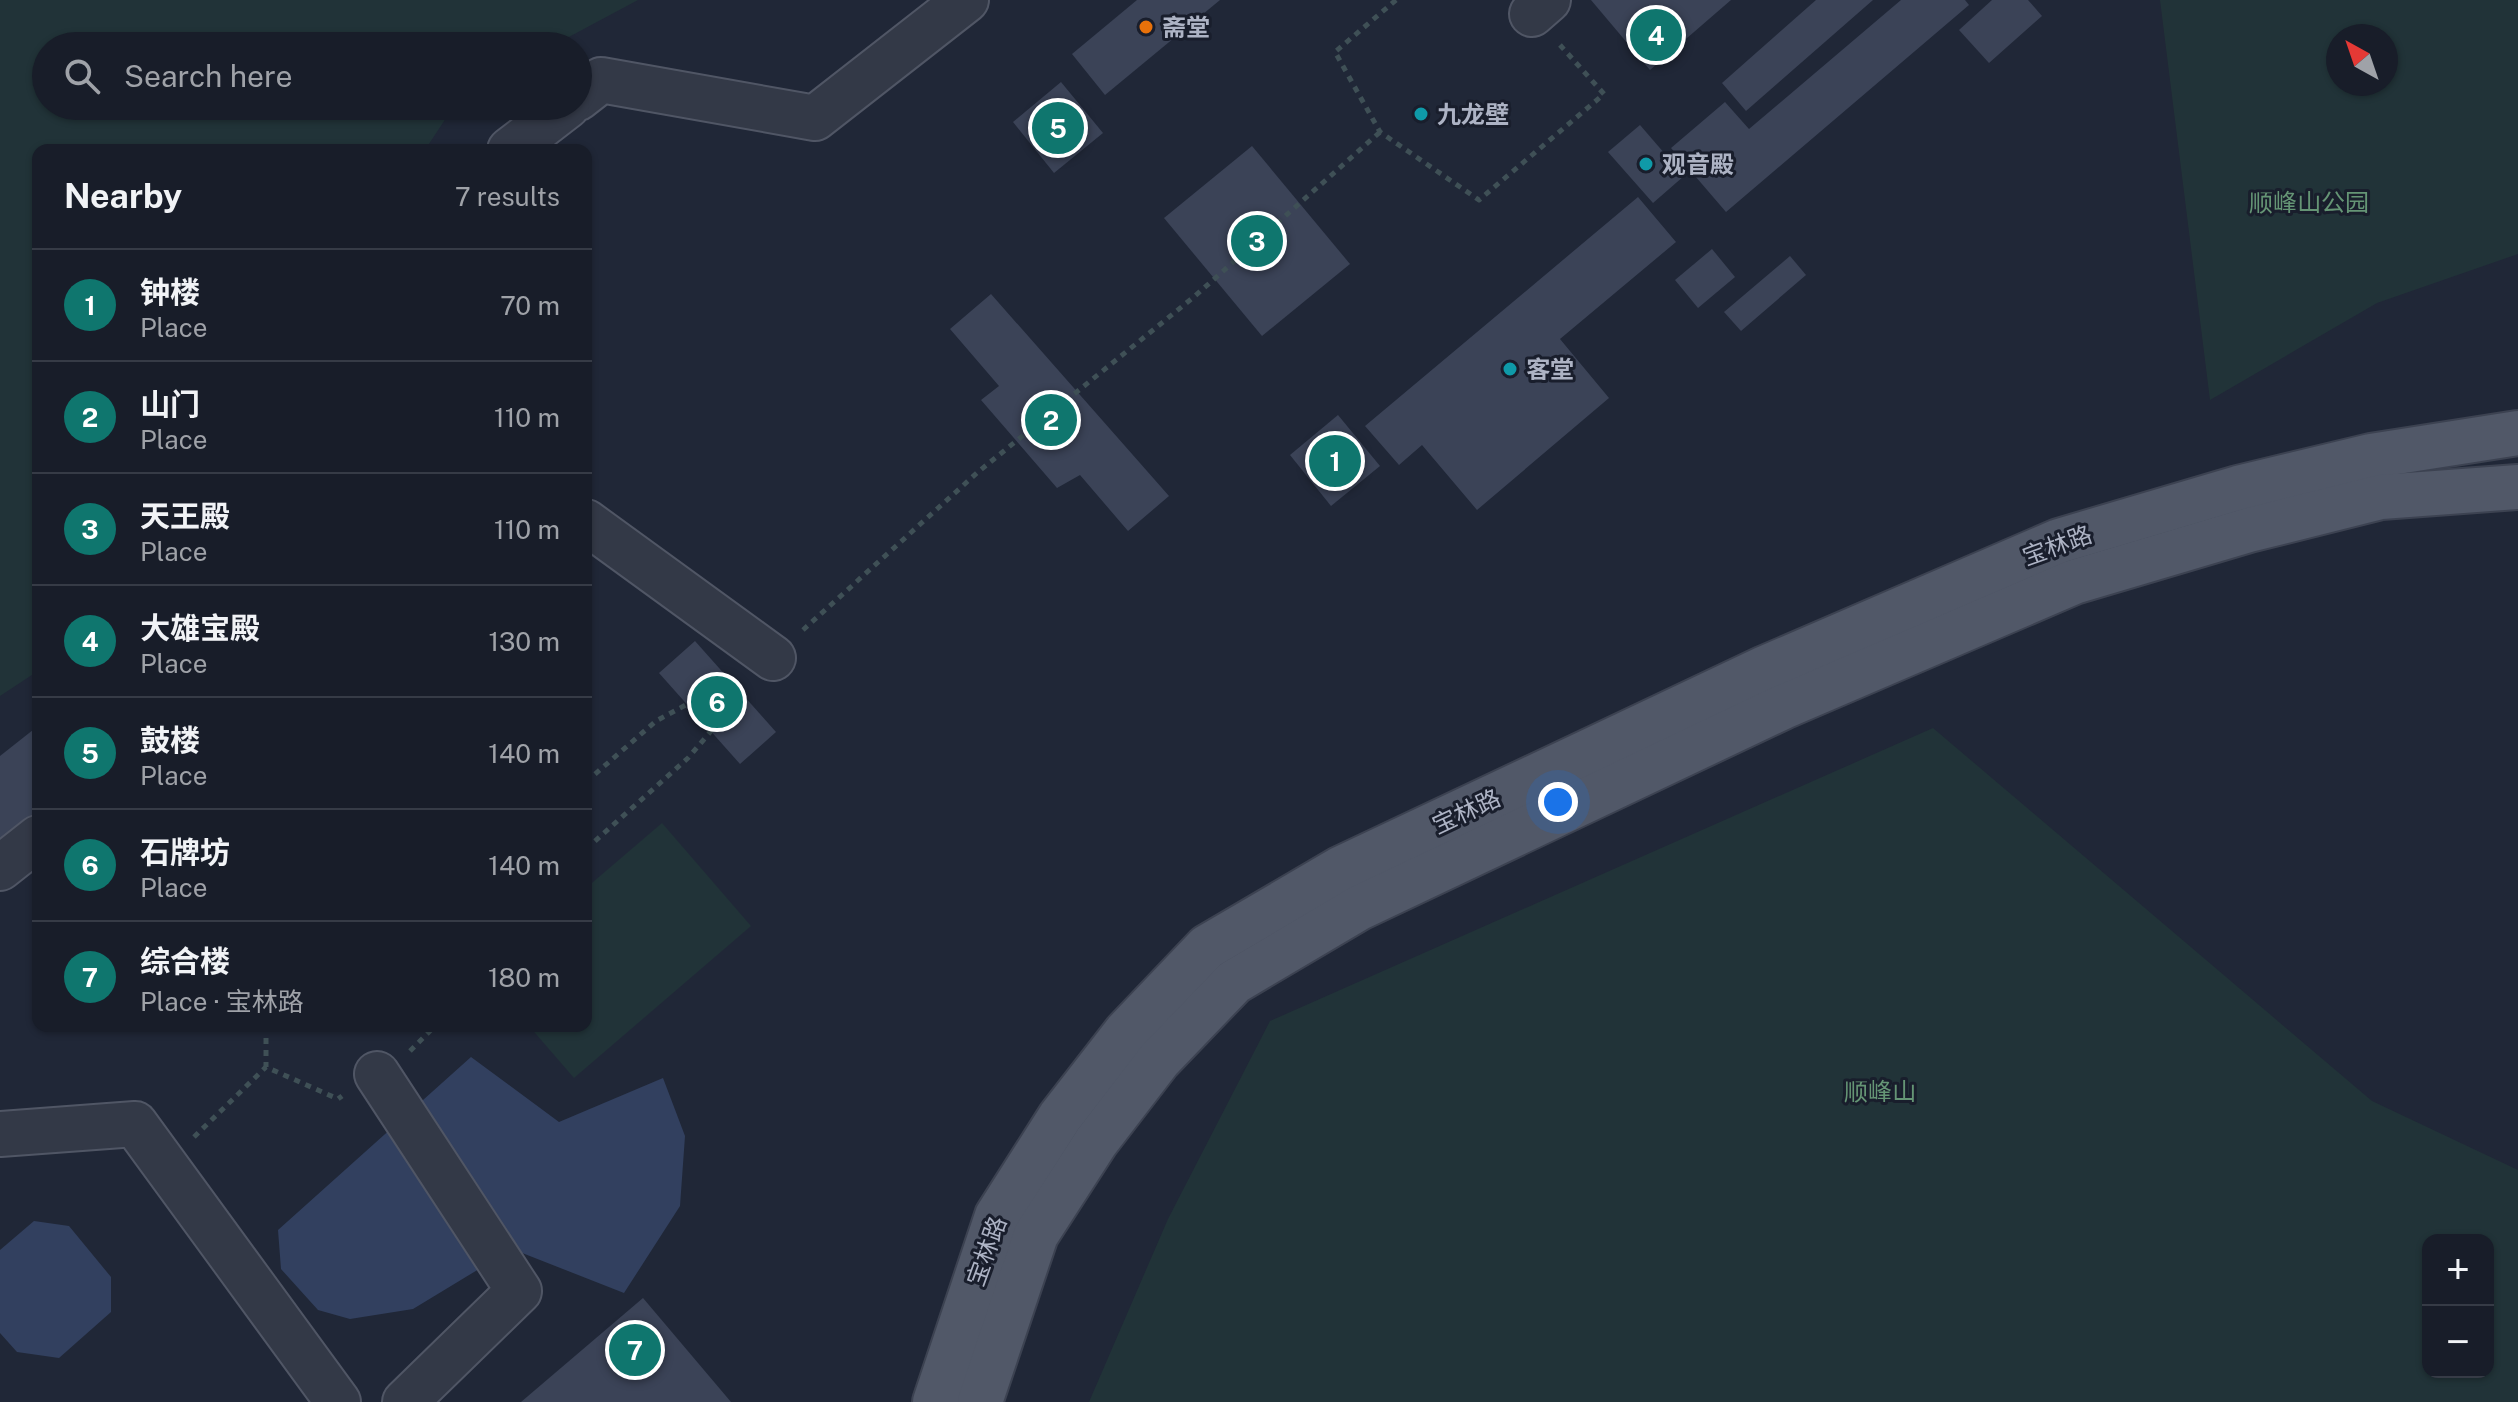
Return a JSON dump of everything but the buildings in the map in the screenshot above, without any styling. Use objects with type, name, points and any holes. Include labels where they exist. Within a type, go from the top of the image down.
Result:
[{"type":"main road","name":"宝林路","points":[[935,1402],[997,1216],[1060,1117],[1126,1032],[1207,947],[1340,869],[1765,668],[2059,541],[2238,488],[2371,456],[2518,433]]},
{"type":"main road","points":[[980,1402],[1036,1235],[1096,1142],[1159,1060],[1234,982],[1359,908],[1783,707],[2074,582],[2249,530],[2381,497],[2518,487]]},
{"type":"lane","points":[[592,87],[601,80],[815,118],[966,0]]},
{"type":"lane","points":[[518,144],[549,120]]},
{"type":"lane","points":[[592,526],[773,658]]},
{"type":"lane","points":[[0,868],[32,843]]},
{"type":"lane","points":[[377,1074],[519,1291],[405,1402]]},
{"type":"lane","points":[[0,1134],[135,1124],[338,1402]]},
{"type":"path","points":[[1396,0],[1335,52],[1380,132],[1479,200],[1604,94]]},
{"type":"path","points":[[592,844],[688,758],[773,658],[978,472],[1195,296],[1380,132]]},
{"type":"path","points":[[592,777],[656,721],[773,658]]},
{"type":"path","points":[[165,1165],[266,1067]]},
{"type":"green space","points":[[0,0],[638,0],[578,32],[32,32],[32,120],[445,120],[429,144],[32,144],[32,675],[0,696]]},
{"type":"green space","name":"顺峰山公园","points":[[2160,0],[2518,0],[2518,254],[2377,303],[2210,400]]},
{"type":"green space","name":"顺峰山","points":[[1933,728],[2372,1101],[2518,1170],[2518,1402],[1089,1402],[1168,1219],[1270,1021]]},
{"type":"green space","points":[[662,823],[751,926],[574,1078],[534,1032],[592,1032],[592,883]]},
{"type":"water","points":[[471,1057],[559,1122],[663,1078],[685,1136],[680,1206],[624,1293],[512,1249],[413,1309],[350,1319],[318,1310],[281,1269],[278,1230]]},
{"type":"water","points":[[34,1221],[69,1226],[111,1277],[111,1312],[59,1358],[17,1352],[0,1333],[0,1250]]},
{"type":"place","name":"斋堂","points":[[1146,27]]},
{"type":"place","name":"大雄宝殿","points":[[1656,35]]},
{"type":"place","name":"九龙壁","points":[[1421,114]]},
{"type":"place","name":"鼓楼","points":[[1058,128]]},
{"type":"place","name":"观音殿","points":[[1646,164]]},
{"type":"place","name":"天王殿","points":[[1257,241]]},
{"type":"place","name":"客堂","points":[[1510,369]]},
{"type":"place","name":"山门","points":[[1051,420]]},
{"type":"place","name":"钟楼","points":[[1335,461]]},
{"type":"place","name":"石牌坊","points":[[717,702]]},
{"type":"place","name":"综合楼","points":[[635,1350]]}]
